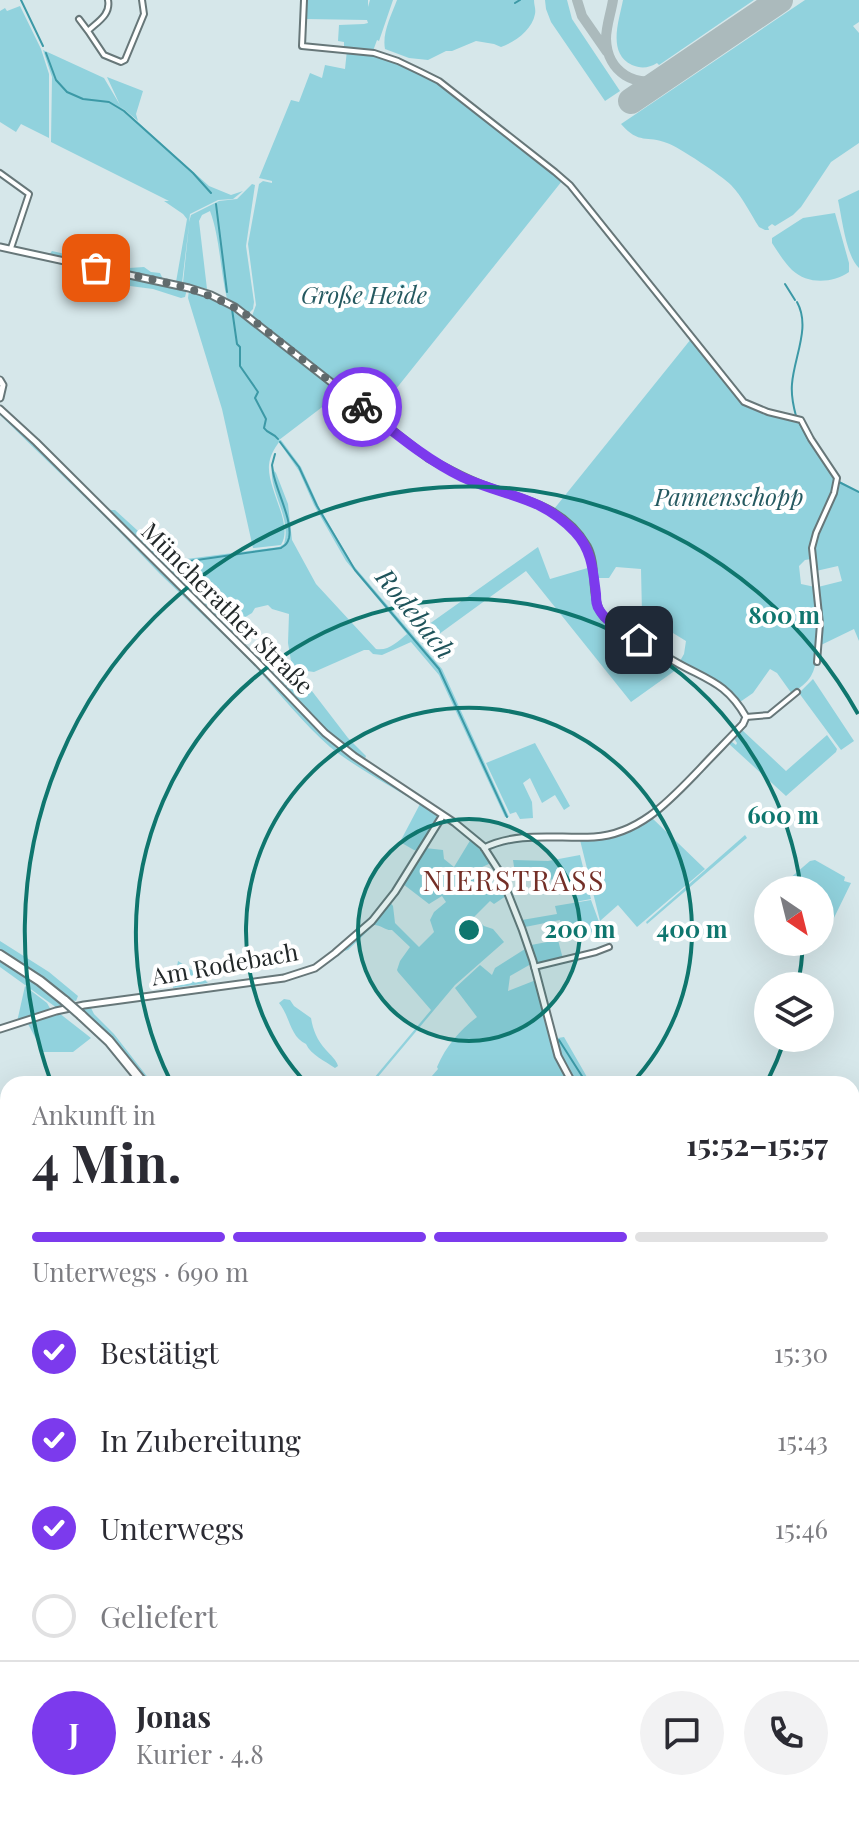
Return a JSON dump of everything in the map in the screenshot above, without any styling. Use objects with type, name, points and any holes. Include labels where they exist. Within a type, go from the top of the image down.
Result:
[{"type":"highway","points":[[0,955],[30,974],[81,1015],[109,1041],[137,1076]]},
{"type":"street","points":[[88,31],[102,20],[109,6],[108,0]]},
{"type":"street","points":[[79,19],[104,55],[124,61],[144,14],[142,0]]},
{"type":"street","points":[[304,0],[302,46],[374,53],[439,81],[555,172],[576,193],[737,394],[750,405],[800,419],[837,478],[812,548],[820,624],[817,662]]},
{"type":"street","points":[[0,173],[29,194],[10,250]]},
{"type":"street","points":[[0,247],[182,286],[225,301],[428,458],[463,477],[533,501],[559,516],[589,550],[597,606],[604,617],[715,682],[727,691],[746,717]]},
{"type":"street","points":[[0,380],[3,384],[0,398]]},
{"type":"street","name":"Müncherather Straße","points":[[0,409],[325,733],[443,815]]},
{"type":"street","points":[[746,717],[769,715],[797,692]]},
{"type":"street","points":[[484,848],[517,838],[598,836],[636,824],[664,806],[743,724],[746,717]]},
{"type":"street","points":[[443,815],[484,848],[501,875],[534,967],[558,1056],[569,1076]]},
{"type":"street","name":"Am Rodebach","points":[[0,1029],[84,1005],[284,978],[309,971],[335,953],[386,905],[443,815]]},
{"type":"street","points":[[534,967],[609,947]]},
{"type":"green space","points":[[305,0],[368,0],[368,7],[370,0],[393,0],[373,51],[344,47],[344,42],[338,41],[339,25],[364,24],[368,23],[367,20],[305,19]]},
{"type":"green space","points":[[397,0],[534,0],[535,12],[527,30],[506,45],[501,47],[476,41],[428,60],[409,58],[385,49],[386,31]]},
{"type":"green space","points":[[545,0],[567,0],[572,19],[620,91],[605,101],[551,22]]},
{"type":"green space","points":[[623,0],[754,0],[659,65],[642,67],[632,65],[619,53],[617,27]]},
{"type":"green space","points":[[805,0],[859,0],[859,22],[853,26],[859,33],[859,143],[831,162],[793,215],[765,230],[759,227],[735,189],[719,175],[673,146],[633,135],[621,124]]},
{"type":"green space","points":[[20,6],[41,49],[49,74],[49,138],[21,124],[16,132],[0,122],[0,11]]},
{"type":"green space","points":[[43,50],[104,78],[120,105],[107,77],[143,91],[136,114],[138,121],[120,106],[209,186],[231,195],[243,191],[233,199],[218,200],[190,214],[189,222],[191,215],[219,201],[237,199],[252,184],[255,185],[246,246],[254,302],[249,313],[227,299],[210,211],[202,215],[199,221],[207,289],[183,283],[189,225],[182,283],[176,282],[187,219],[183,214],[164,201],[169,201],[51,142],[52,77]]},
{"type":"green space","name":"Große Heide","points":[[347,50],[388,58],[437,81],[562,181],[376,414],[252,316],[256,305],[248,244],[259,184],[263,181],[272,183],[259,178],[291,100],[299,102],[310,73],[322,78],[325,65],[345,69]]},
{"type":"green space","points":[[859,190],[859,268],[848,246],[838,200]]},
{"type":"green space","points":[[835,213],[849,272],[820,281],[798,275],[781,257],[772,238],[803,218]]},
{"type":"green space","points":[[52,251],[129,268],[144,267],[160,273],[163,279],[49,255]]},
{"type":"green space","points":[[93,269],[187,289],[185,297],[130,286],[117,291],[104,287],[103,282],[90,279],[88,275]]},
{"type":"green space","points":[[189,290],[249,320],[338,389],[338,395],[279,440],[301,467],[319,507],[353,565],[442,669],[509,817],[505,817],[439,675],[411,642],[382,655],[364,650],[303,674],[305,682],[348,738],[366,756],[365,759],[335,737],[298,702],[299,705],[335,739],[373,767],[324,732],[304,712],[280,684],[287,688],[281,680],[284,668],[292,667],[288,643],[289,614],[268,605],[255,608],[237,622],[239,627],[233,632],[196,595],[198,593],[195,594],[110,510],[115,510],[171,561],[279,547],[284,544],[286,534],[272,468],[288,504],[292,540],[316,584],[376,649],[389,647],[407,634],[346,561],[314,505],[299,471],[279,442],[270,459],[269,475],[282,517],[284,537],[281,545],[253,548],[222,409],[188,298]]},
{"type":"green space","name":"Pannenschopp","points":[[691,339],[736,395],[750,406],[798,419],[837,478],[812,541],[811,559],[799,566],[801,584],[815,587],[817,606],[805,615],[801,623],[805,627],[818,618],[818,648],[811,676],[792,694],[777,673],[770,669],[753,693],[740,702],[722,683],[680,661],[686,641],[642,614],[641,569],[616,567],[609,578],[597,578],[590,545],[554,509]]},
{"type":"green space","points":[[0,411],[238,647],[160,574],[0,415]]},
{"type":"green space","points":[[839,481],[859,491],[859,641],[854,629],[821,645],[818,587],[842,581],[838,566],[816,571],[813,547]]},
{"type":"green space","points":[[538,547],[550,579],[591,567],[598,611],[634,639],[615,654],[625,667],[629,663],[635,667],[655,652],[680,667],[631,702],[526,571],[424,645],[415,634]]},
{"type":"green space","points":[[242,650],[324,737],[437,813],[438,819],[419,851],[400,842],[420,804],[330,747],[295,712]]},
{"type":"green space","points":[[813,679],[854,741],[841,750],[799,693]]},
{"type":"green space","points":[[741,729],[786,771],[827,735],[837,749],[786,796],[728,743],[736,745],[733,737]]},
{"type":"green space","points":[[535,743],[570,806],[564,810],[555,795],[542,803],[530,778],[523,783],[532,802],[533,818],[520,819],[516,812],[510,814],[486,763]]},
{"type":"green space","points":[[651,817],[705,869],[637,927],[618,905],[600,921],[580,840],[597,838]]},
{"type":"green space","points":[[745,835],[747,838],[647,924],[646,922]]},
{"type":"green space","points":[[471,839],[491,863],[480,868],[485,883],[500,881],[506,896],[494,904],[490,901],[474,917],[493,929],[504,942],[455,985],[379,1076],[376,1076],[431,1010],[397,970],[410,947],[392,930],[374,925],[348,950],[315,971],[297,978],[262,984],[296,977],[317,968],[390,902],[395,923],[419,947],[434,932],[430,920],[434,912],[446,902],[442,896],[429,904],[403,884],[425,848],[443,850],[444,859],[454,867]]},
{"type":"green space","points":[[580,855],[591,899],[575,902],[576,893],[554,889],[554,880],[515,873],[513,860],[548,861]]},
{"type":"green space","points":[[815,860],[851,883],[834,918],[834,876],[792,876]]},
{"type":"green space","points":[[591,900],[602,930],[566,938],[560,920],[525,927],[522,920],[557,914],[555,906]]},
{"type":"green space","points":[[558,940],[563,959],[537,965],[531,945]]},
{"type":"green space","points":[[0,941],[49,972],[78,996],[76,1001],[70,1000],[0,950]]},
{"type":"green space","points":[[525,949],[531,964],[510,976],[508,991],[536,980],[552,1039],[564,1037],[586,1076],[432,1076],[454,1039],[477,1017],[455,988],[480,965],[492,975],[495,968]]},
{"type":"green space","points":[[0,959],[65,1006],[57,1008],[0,967]]},
{"type":"green space","points":[[178,961],[201,976],[208,983],[173,988]]},
{"type":"green space","points":[[25,986],[47,1003],[51,1010],[17,1022]]},
{"type":"green space","points":[[284,999],[290,1000],[311,1018],[318,1039],[338,1066],[335,1068],[319,1058],[301,1041],[279,1003]]},
{"type":"green space","points":[[90,1006],[147,1076],[142,1076],[116,1044],[80,1008]]},
{"type":"green space","points":[[59,1013],[91,1038],[73,1052],[43,1052],[28,1024]]},
{"type":"waterway","name":"Rodebach","points":[[21,0],[43,46]]},
{"type":"waterway","points":[[515,3],[520,0]]},
{"type":"waterway","name":"Rodebach","points":[[46,53],[56,80],[67,92],[83,99],[109,102],[124,111],[211,193]]},
{"type":"waterway","name":"Rodebach","points":[[216,204],[227,292]]},
{"type":"waterway","points":[[785,284],[795,300]]},
{"type":"waterway","points":[[796,416],[792,384],[802,332],[797,302]]},
{"type":"waterway","name":"Rodebach","points":[[232,309],[240,347],[240,366],[258,392],[255,398],[266,419],[264,428],[278,439]]},
{"type":"waterway","points":[[799,422],[819,454]]},
{"type":"waterway","name":"Rodebach","points":[[280,442],[299,467],[317,506],[355,570],[439,669],[507,817]]},
{"type":"waterway","points":[[176,563],[281,548],[286,544],[290,531],[273,472],[275,454]]},
{"type":"waterway","points":[[839,482],[859,492]]},
{"type":"waterway","name":"Rodebach","points":[[559,1040],[582,1076]]},
{"type":"taxiway","points":[[577,0],[582,16],[607,52]]},
{"type":"taxiway","points":[[613,0],[606,39],[612,61],[625,75],[634,79],[644,81],[666,77]]},
{"type":"runway","points":[[631,101],[780,0]]},
{"type":"way so far","points":[[96,268],[189,288],[225,301],[362,407]]},
{"type":"district","name":"NIERSTRASS","points":[[514,881]]},
{"type":"route","points":[[362,407],[445,468],[487,487],[533,501],[559,516],[589,550],[596,601],[601,613],[639,640]]}]
